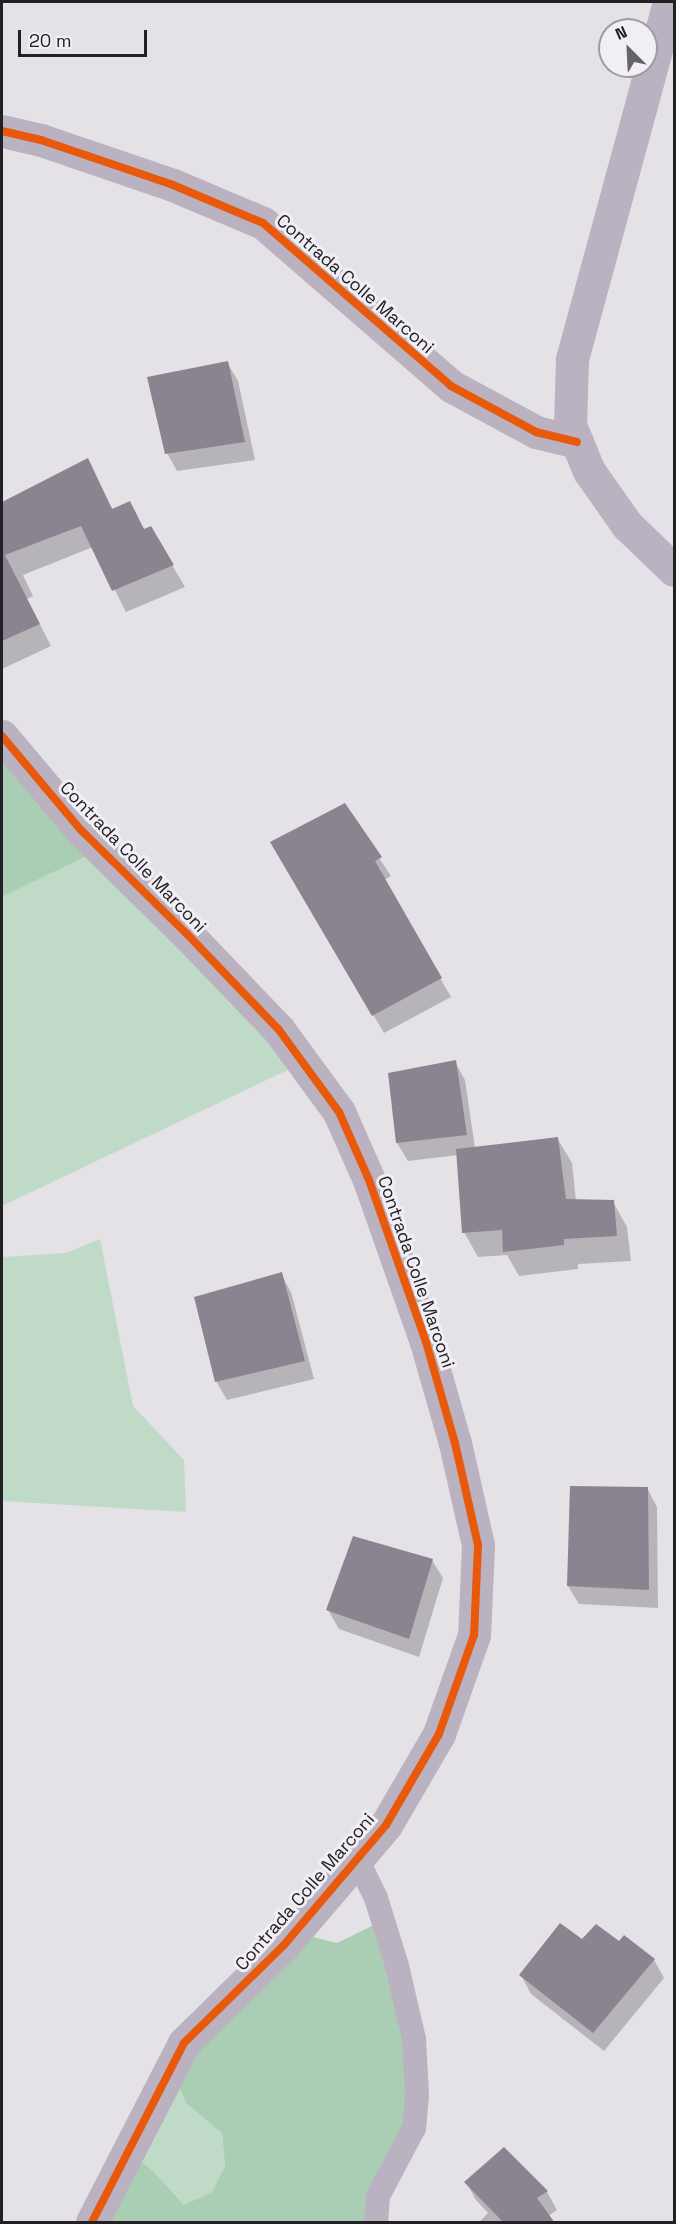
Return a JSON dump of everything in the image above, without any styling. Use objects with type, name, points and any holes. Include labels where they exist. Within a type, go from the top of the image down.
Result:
[{"type":"street","points":[[669,2],[572,359],[570,425],[589,471],[627,525],[675,570]]},
{"type":"street","name":"Contrada Colle Marconi","points":[[2,131],[41,140],[173,185],[263,224],[451,386],[536,432],[577,442]]},
{"type":"street","name":"Contrada Colle Marconi","points":[[2,736],[81,830],[187,934],[279,1030],[339,1112],[369,1180],[426,1342],[455,1443],[477,1545],[474,1635],[439,1734],[386,1825],[284,1945],[184,2043],[92,2223]]},
{"type":"lane","points":[[357,1859],[376,1898],[397,1966],[414,2039],[416,2073],[414,2128],[378,2196],[376,2223]]},
{"type":"green space","points":[[2,743],[95,852],[2,897]]},
{"type":"green space","points":[[95,852],[294,1067],[2,1206],[2,897]]},
{"type":"green space","points":[[100,1239],[133,1406],[184,1460],[186,1512],[2,1501],[2,1257],[66,1253]]},
{"type":"green space","points":[[374,1925],[426,2075],[378,2222],[107,2222],[138,2159],[153,2171],[184,2205],[212,2192],[225,2166],[222,2133],[186,2103],[176,2079],[202,2036],[305,1935],[337,1943]]},
{"type":"green space","points":[[176,2079],[186,2103],[222,2133],[225,2166],[212,2193],[184,2205],[153,2171],[138,2159]]},
{"type":"building","points":[[228,361],[245,442],[165,454],[147,377]]},
{"type":"building","points":[[88,458],[112,509],[130,501],[144,529],[151,526],[174,565],[112,591],[81,526],[5,555],[40,624],[2,641],[2,502]]},
{"type":"building","points":[[345,803],[382,857],[375,861],[442,978],[372,1016],[270,842]]},
{"type":"building","points":[[456,1060],[467,1135],[396,1143],[388,1073]]},
{"type":"building","points":[[558,1137],[566,1199],[614,1200],[617,1236],[564,1239],[564,1245],[503,1252],[502,1230],[462,1233],[456,1149]]},
{"type":"building","points":[[282,1272],[305,1361],[215,1382],[194,1297]]},
{"type":"building","points":[[570,1486],[648,1487],[649,1590],[567,1586]]},
{"type":"building","points":[[353,1536],[433,1559],[409,1639],[326,1610]]},
{"type":"building","points":[[560,1923],[582,1939],[596,1924],[619,1941],[624,1935],[655,1959],[593,2033],[519,1975]]},
{"type":"building","points":[[504,2147],[548,2191],[537,2198],[555,2223],[504,2223],[464,2182]]},
{"type":"cycle path","points":[[2,131],[41,140],[173,185],[263,223],[451,386],[536,432],[577,442]]},
{"type":"cycle path","points":[[2,736],[81,830],[187,934],[279,1030],[339,1112],[369,1180],[426,1342],[455,1443],[478,1545],[474,1635],[439,1734],[386,1825],[284,1945],[184,2043],[92,2222]]}]
